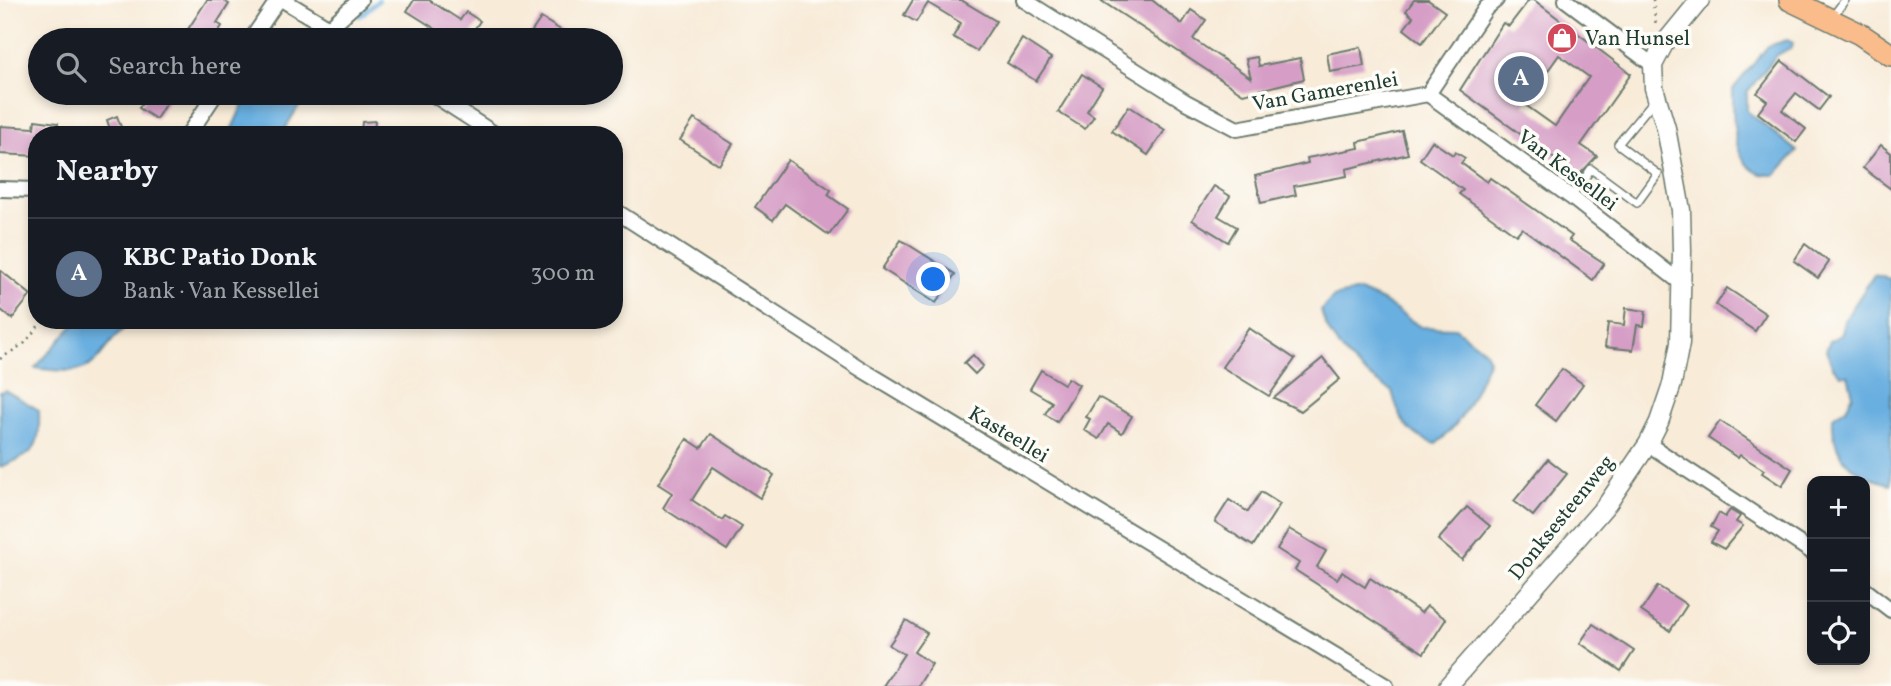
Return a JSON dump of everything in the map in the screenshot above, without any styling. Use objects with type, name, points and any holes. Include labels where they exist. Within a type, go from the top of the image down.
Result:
[{"type":"main road","points":[[1790,0],[1860,34],[1891,55]]},
{"type":"street","points":[[260,28],[280,0],[329,27],[360,0]]},
{"type":"street","name":"Van Gamerenlei","points":[[1024,0],[1186,102],[1237,129],[1428,94],[1486,3]]},
{"type":"street","points":[[1566,0],[1653,65],[1664,44],[1700,0]]},
{"type":"street","name":"Donksesteenweg","points":[[1448,686],[1608,503],[1648,444],[1672,384],[1679,343],[1681,210],[1666,128],[1657,97],[1653,65]]},
{"type":"street","name":"Van Kessellei","points":[[1428,94],[1571,197],[1680,282]]},
{"type":"street","points":[[194,126],[208,105]]},
{"type":"street","points":[[450,105],[482,126]]},
{"type":"street","points":[[0,189],[28,190]]},
{"type":"street","name":"Kasteellei","points":[[623,217],[873,376],[1386,686]]},
{"type":"street","points":[[1648,444],[1807,549]]},
{"type":"street","points":[[1870,594],[1891,610]]},
{"type":"lane","points":[[1830,19],[1844,0]]},
{"type":"lane","points":[[1571,197],[1591,169],[1637,203],[1658,174],[1618,144],[1657,97]]},
{"type":"path","points":[[1653,0],[1656,27]]},
{"type":"path","points":[[0,359],[25,343],[36,329]]},
{"type":"water","points":[[1787,40],[1793,43],[1791,48],[1777,55],[1747,92],[1747,111],[1797,151],[1775,175],[1760,173],[1749,167],[1737,144],[1733,89],[1768,46]]},
{"type":"water","points":[[243,105],[300,105],[287,126],[233,126]]},
{"type":"water","points":[[1874,275],[1891,279],[1891,484],[1855,470],[1840,454],[1836,443],[1833,417],[1846,408],[1853,395],[1848,375],[1841,375],[1833,367],[1826,350],[1830,341],[1842,334],[1844,321]]},
{"type":"water","points":[[1359,291],[1382,301],[1421,327],[1455,328],[1485,351],[1489,360],[1468,405],[1455,425],[1436,444],[1411,431],[1401,418],[1392,391],[1349,358],[1325,324],[1321,311],[1333,297]]},
{"type":"water","points":[[70,329],[123,329],[86,368],[58,371],[35,368]]},
{"type":"water","points":[[5,390],[39,410],[39,433],[34,448],[29,453],[0,467],[0,392]]},
{"type":"building","points":[[207,0],[222,0],[229,4],[217,23],[222,26],[221,28],[189,28]]},
{"type":"building","points":[[414,0],[429,0],[460,20],[466,12],[480,21],[475,28],[434,28],[407,11]]},
{"type":"building","points":[[913,0],[961,0],[996,21],[977,51],[953,37],[961,23],[928,3],[916,22],[904,15]]},
{"type":"building","points":[[1100,0],[1152,0],[1182,24],[1191,10],[1206,20],[1193,39],[1251,78],[1246,59],[1257,57],[1259,66],[1300,58],[1304,79],[1243,94]]},
{"type":"building","points":[[1414,0],[1428,0],[1445,12],[1422,43],[1404,29],[1413,17],[1406,11]]},
{"type":"building","points":[[1529,0],[1534,0],[1631,74],[1581,145],[1597,156],[1578,176],[1460,90],[1503,23],[1509,26]],"holes":[[[1559,55],[1589,77],[1555,126],[1524,104]]]},
{"type":"building","points":[[541,18],[557,28],[534,28]]},
{"type":"building","points":[[1022,39],[1051,58],[1036,81],[1007,63]]},
{"type":"building","points":[[1361,47],[1364,66],[1330,72],[1327,54]]},
{"type":"building","points":[[1782,61],[1829,97],[1819,110],[1796,93],[1782,110],[1806,129],[1796,142],[1758,113],[1767,101],[1757,93]]},
{"type":"building","points":[[1082,74],[1102,87],[1087,111],[1094,116],[1085,129],[1058,112]]},
{"type":"building","points":[[141,105],[165,105],[156,119],[139,108]]},
{"type":"building","points":[[1129,106],[1165,130],[1148,155],[1112,131]]},
{"type":"building","points":[[117,116],[121,126],[109,126],[107,120]]},
{"type":"building","points":[[694,119],[733,144],[719,165],[680,140]]},
{"type":"building","points":[[35,120],[58,123],[58,126],[34,126]]},
{"type":"building","points":[[375,121],[375,126],[362,126],[362,122]]},
{"type":"building","points":[[0,126],[28,128],[28,156],[0,154]]},
{"type":"building","points":[[1402,131],[1408,154],[1346,169],[1347,176],[1294,186],[1296,195],[1261,203],[1255,176],[1308,163],[1307,158],[1359,148],[1358,142]]},
{"type":"building","points":[[1432,141],[1453,155],[1455,152],[1465,158],[1461,163],[1487,182],[1490,178],[1572,236],[1569,240],[1604,263],[1593,280],[1522,228],[1516,235],[1459,194],[1463,190],[1420,159]]},
{"type":"building","points":[[1881,145],[1891,153],[1891,189],[1863,168]]},
{"type":"building","points":[[788,160],[831,190],[828,195],[848,209],[829,235],[785,204],[773,220],[755,207]]},
{"type":"building","points":[[1214,186],[1230,196],[1218,216],[1237,227],[1228,242],[1192,220]]},
{"type":"building","points":[[901,240],[955,274],[936,303],[882,269]]},
{"type":"building","points":[[1805,244],[1829,262],[1818,278],[1794,261]]},
{"type":"building","points":[[0,270],[28,293],[28,299],[12,319],[0,309]]},
{"type":"building","points":[[1727,288],[1766,314],[1755,331],[1716,305]]},
{"type":"building","points":[[1626,308],[1646,311],[1644,326],[1637,325],[1633,350],[1605,347],[1608,323],[1624,325]]},
{"type":"building","points":[[1249,328],[1295,359],[1269,396],[1222,367]]},
{"type":"building","points":[[973,355],[983,366],[975,374],[964,363]]},
{"type":"building","points":[[1323,358],[1340,379],[1301,411],[1274,398]]},
{"type":"building","points":[[1562,369],[1583,384],[1556,421],[1535,405]]},
{"type":"building","points":[[1041,370],[1064,384],[1068,378],[1079,385],[1057,422],[1045,414],[1052,402],[1030,389]]},
{"type":"building","points":[[1098,397],[1132,416],[1122,433],[1108,424],[1099,439],[1084,430],[1090,419],[1086,417]]},
{"type":"building","points":[[1720,421],[1792,469],[1782,486],[1762,473],[1764,470],[1740,455],[1738,458],[1708,438]]},
{"type":"building","points":[[711,434],[774,475],[760,498],[713,467],[692,500],[722,520],[725,516],[742,527],[727,550],[663,508],[672,493],[658,484],[687,439],[701,448]]},
{"type":"building","points":[[1548,459],[1567,474],[1533,516],[1514,501]]},
{"type":"building","points":[[1261,492],[1280,504],[1253,546],[1215,522],[1229,500],[1248,512]]},
{"type":"building","points":[[1467,507],[1490,526],[1462,560],[1438,540]]},
{"type":"building","points":[[1730,510],[1740,516],[1736,522],[1743,526],[1724,549],[1711,542],[1718,531],[1711,527],[1719,513],[1725,517]]},
{"type":"building","points":[[1289,529],[1326,551],[1317,567],[1337,579],[1342,572],[1365,587],[1370,578],[1421,613],[1427,606],[1446,619],[1424,653],[1295,570],[1299,563],[1277,549]]},
{"type":"building","points":[[1658,586],[1687,605],[1670,631],[1641,611]]},
{"type":"building","points":[[906,620],[927,633],[914,652],[932,664],[918,686],[883,686],[904,654],[889,645]]},
{"type":"building","points":[[1593,624],[1634,651],[1621,671],[1580,643]]},
{"type":"waterway","points":[[360,16],[379,0]]},
{"type":"place","name":"Van Hunsel","points":[[1562,38]]},
{"type":"place","name":"KBC Patio Donk","points":[[1521,79]]}]
